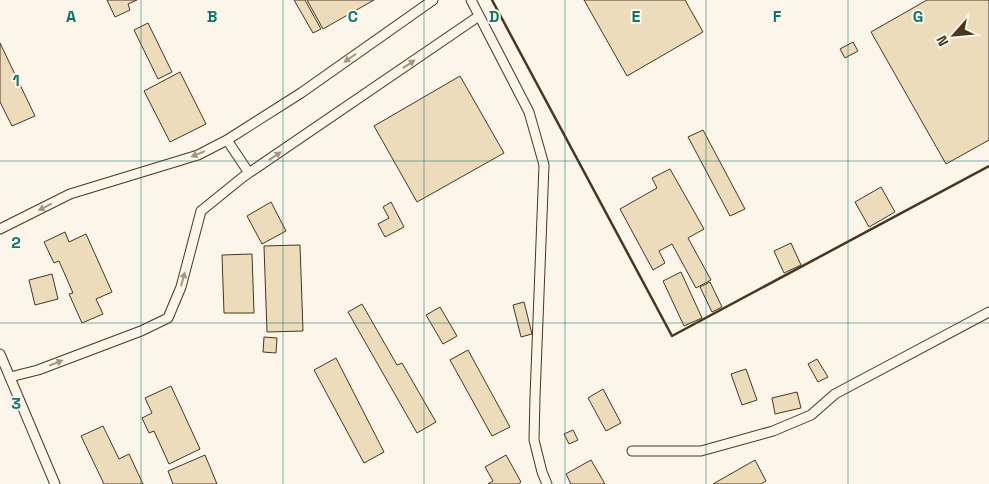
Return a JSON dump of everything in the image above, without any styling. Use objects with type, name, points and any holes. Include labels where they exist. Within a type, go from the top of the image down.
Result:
[{"type":"lane","points":[[0,229],[70,194],[198,155],[227,140],[301,92],[433,0]]},
{"type":"lane","points":[[471,0],[529,112],[544,165],[534,440],[547,484]]},
{"type":"lane","points":[[10,377],[38,370],[141,331],[168,318],[181,287],[200,211],[248,174],[479,16]]},
{"type":"lane","points":[[227,140],[248,174]]},
{"type":"lane","points":[[632,451],[701,451],[774,431],[811,415],[835,394],[989,312]]},
{"type":"lane","points":[[0,354],[55,484]]},
{"type":"building","points":[[107,0],[137,0],[128,4],[130,10],[115,17]]},
{"type":"building","points":[[294,0],[305,0],[321,29],[313,33]]},
{"type":"building","points":[[307,0],[374,0],[323,29]]},
{"type":"building","points":[[584,0],[685,0],[703,32],[627,76]]},
{"type":"building","points":[[927,0],[989,0],[989,140],[946,164],[871,32]]},
{"type":"building","points":[[148,23],[172,72],[158,79],[134,30]]},
{"type":"building","points":[[853,42],[858,51],[845,58],[840,49]]},
{"type":"building","points":[[0,43],[35,116],[12,126],[0,102]]},
{"type":"building","points":[[180,72],[206,124],[170,142],[144,91]]},
{"type":"building","points":[[460,76],[504,153],[417,202],[374,126]]},
{"type":"building","points":[[703,130],[745,209],[730,216],[688,137]]},
{"type":"building","points":[[670,169],[704,229],[688,238],[711,280],[696,288],[672,244],[659,251],[665,263],[653,270],[620,209],[657,188],[652,178]]},
{"type":"building","points":[[881,187],[895,212],[869,227],[855,202]]},
{"type":"building","points":[[271,202],[286,231],[262,244],[247,216]]},
{"type":"building","points":[[391,202],[404,227],[385,237],[378,224],[389,218],[383,207]]},
{"type":"building","points":[[65,232],[69,242],[86,234],[112,292],[96,299],[103,314],[82,323],[69,294],[73,293],[59,261],[54,263],[44,242]]},
{"type":"building","points":[[791,243],[801,265],[784,273],[774,251]]},
{"type":"building","points":[[300,245],[303,331],[267,332],[264,246]]},
{"type":"building","points":[[252,254],[254,313],[224,313],[222,255]]},
{"type":"building","points":[[681,272],[702,318],[684,326],[663,281]]},
{"type":"building","points":[[52,274],[58,299],[35,305],[29,280]]},
{"type":"building","points":[[710,282],[722,307],[712,312],[700,287]]},
{"type":"building","points":[[524,302],[532,334],[521,337],[513,305]]},
{"type":"building","points":[[362,304],[397,365],[402,363],[436,422],[417,433],[348,312]]},
{"type":"building","points":[[440,307],[457,336],[443,344],[426,315]]},
{"type":"building","points":[[264,337],[277,338],[276,353],[263,352]]},
{"type":"building","points":[[468,350],[510,427],[492,436],[450,360]]},
{"type":"building","points":[[336,358],[384,452],[364,463],[314,370]]},
{"type":"building","points":[[817,359],[828,377],[818,382],[808,364]]},
{"type":"building","points":[[746,369],[757,400],[742,405],[731,374]]},
{"type":"building","points":[[171,386],[200,449],[169,464],[154,431],[149,433],[142,418],[152,413],[145,398]]},
{"type":"building","points":[[603,389],[621,423],[606,431],[588,398]]},
{"type":"building","points":[[797,392],[801,408],[775,414],[772,398]]},
{"type":"building","points":[[103,426],[119,459],[129,454],[143,484],[104,484],[81,436]]},
{"type":"building","points":[[573,430],[578,440],[569,444],[564,434]]},
{"type":"building","points":[[205,455],[217,484],[173,484],[168,471]]},
{"type":"building","points":[[506,455],[521,482],[518,484],[488,484],[493,481],[485,467]]},
{"type":"building","points":[[591,460],[605,484],[571,484],[566,474]]},
{"type":"building","points":[[755,460],[766,481],[761,484],[713,484]]},
{"type":"wall","points":[[492,0],[672,336],[989,166]]}]
